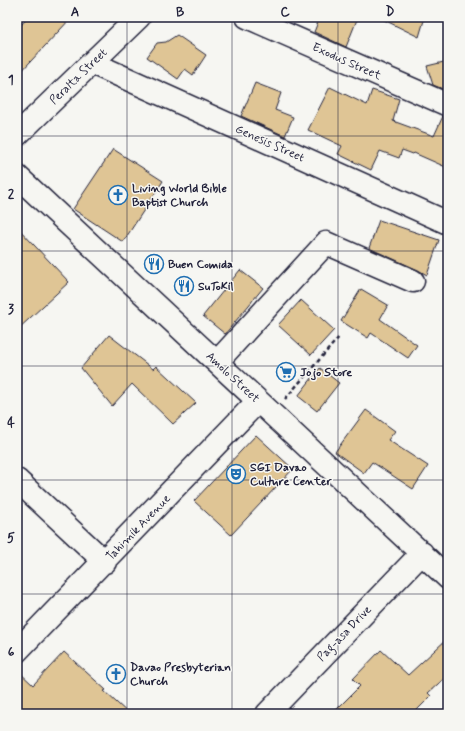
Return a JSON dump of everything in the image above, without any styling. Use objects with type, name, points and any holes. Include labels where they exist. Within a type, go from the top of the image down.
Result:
[{"type":"street","name":"Peralta Street","points":[[17,136],[139,17]]},
{"type":"street","name":"Exodus Street","points":[[247,17],[448,105]]},
{"type":"street","name":"Genesis Street","points":[[92,63],[448,223]]},
{"type":"street","name":"Amolo Street","points":[[17,176],[448,578]]},
{"type":"street","points":[[217,362],[326,242],[413,282]]},
{"type":"street","name":"Tahimik Avenue","points":[[17,651],[105,562],[265,407]]},
{"type":"street","points":[[17,480],[105,562]]},
{"type":"street","name":"Pag-asa Drive","points":[[267,714],[422,553]]},
{"type":"path","points":[[265,407],[340,336]]},
{"type":"building","points":[[29,17],[72,17],[17,76],[17,29]]},
{"type":"building","points":[[320,17],[358,17],[346,47],[314,32]]},
{"type":"building","points":[[378,17],[425,17],[419,37]]},
{"type":"building","points":[[177,35],[206,55],[193,75],[185,69],[178,79],[147,57],[157,43],[166,42]]},
{"type":"building","points":[[448,61],[448,91],[433,85],[427,66]]},
{"type":"building","points":[[255,83],[281,93],[275,110],[293,117],[285,136],[241,116]]},
{"type":"building","points":[[330,87],[367,105],[372,90],[399,99],[393,121],[434,136],[443,116],[448,117],[448,168],[414,153],[413,154],[402,150],[399,158],[380,151],[371,170],[338,154],[342,146],[308,130]]},
{"type":"building","name":"Living World Bible Baptist Church","points":[[113,149],[163,181],[123,242],[73,209]]},
{"type":"building","points":[[379,220],[439,240],[427,275],[369,248]]},
{"type":"building","points":[[17,227],[69,282],[17,330]]},
{"type":"building","points":[[240,270],[263,288],[225,334],[203,316]]},
{"type":"building","points":[[361,289],[388,305],[380,319],[417,345],[408,358],[371,333],[368,338],[341,321]]},
{"type":"building","points":[[301,300],[334,330],[311,355],[278,325]]},
{"type":"building","points":[[109,335],[153,369],[156,366],[196,403],[173,424],[132,384],[112,406],[81,368]]},
{"type":"building","points":[[320,368],[339,383],[317,411],[298,396]]},
{"type":"building","points":[[366,410],[395,431],[388,440],[428,466],[413,489],[372,462],[364,473],[335,452]]},
{"type":"building","points":[[256,435],[293,469],[231,535],[194,501]]},
{"type":"building","points":[[448,638],[448,675],[428,693],[431,696],[413,714],[332,714],[360,686],[353,679],[381,650],[408,675]]},
{"type":"building","points":[[64,652],[106,690],[104,691],[129,714],[17,714],[17,670],[33,685]]},
{"type":"place","name":"Living World Bible Baptist Church","points":[[118,195]]},
{"type":"place","name":"Buen Comida","points":[[154,264]]},
{"type":"place","name":"SuToKil","points":[[184,286]]},
{"type":"place","name":"Jojo Store","points":[[286,372]]},
{"type":"place","name":"SGI Davao Culture Center","points":[[236,474]]},
{"type":"place","name":"Davao Presbyterian Church","points":[[116,674]]}]
